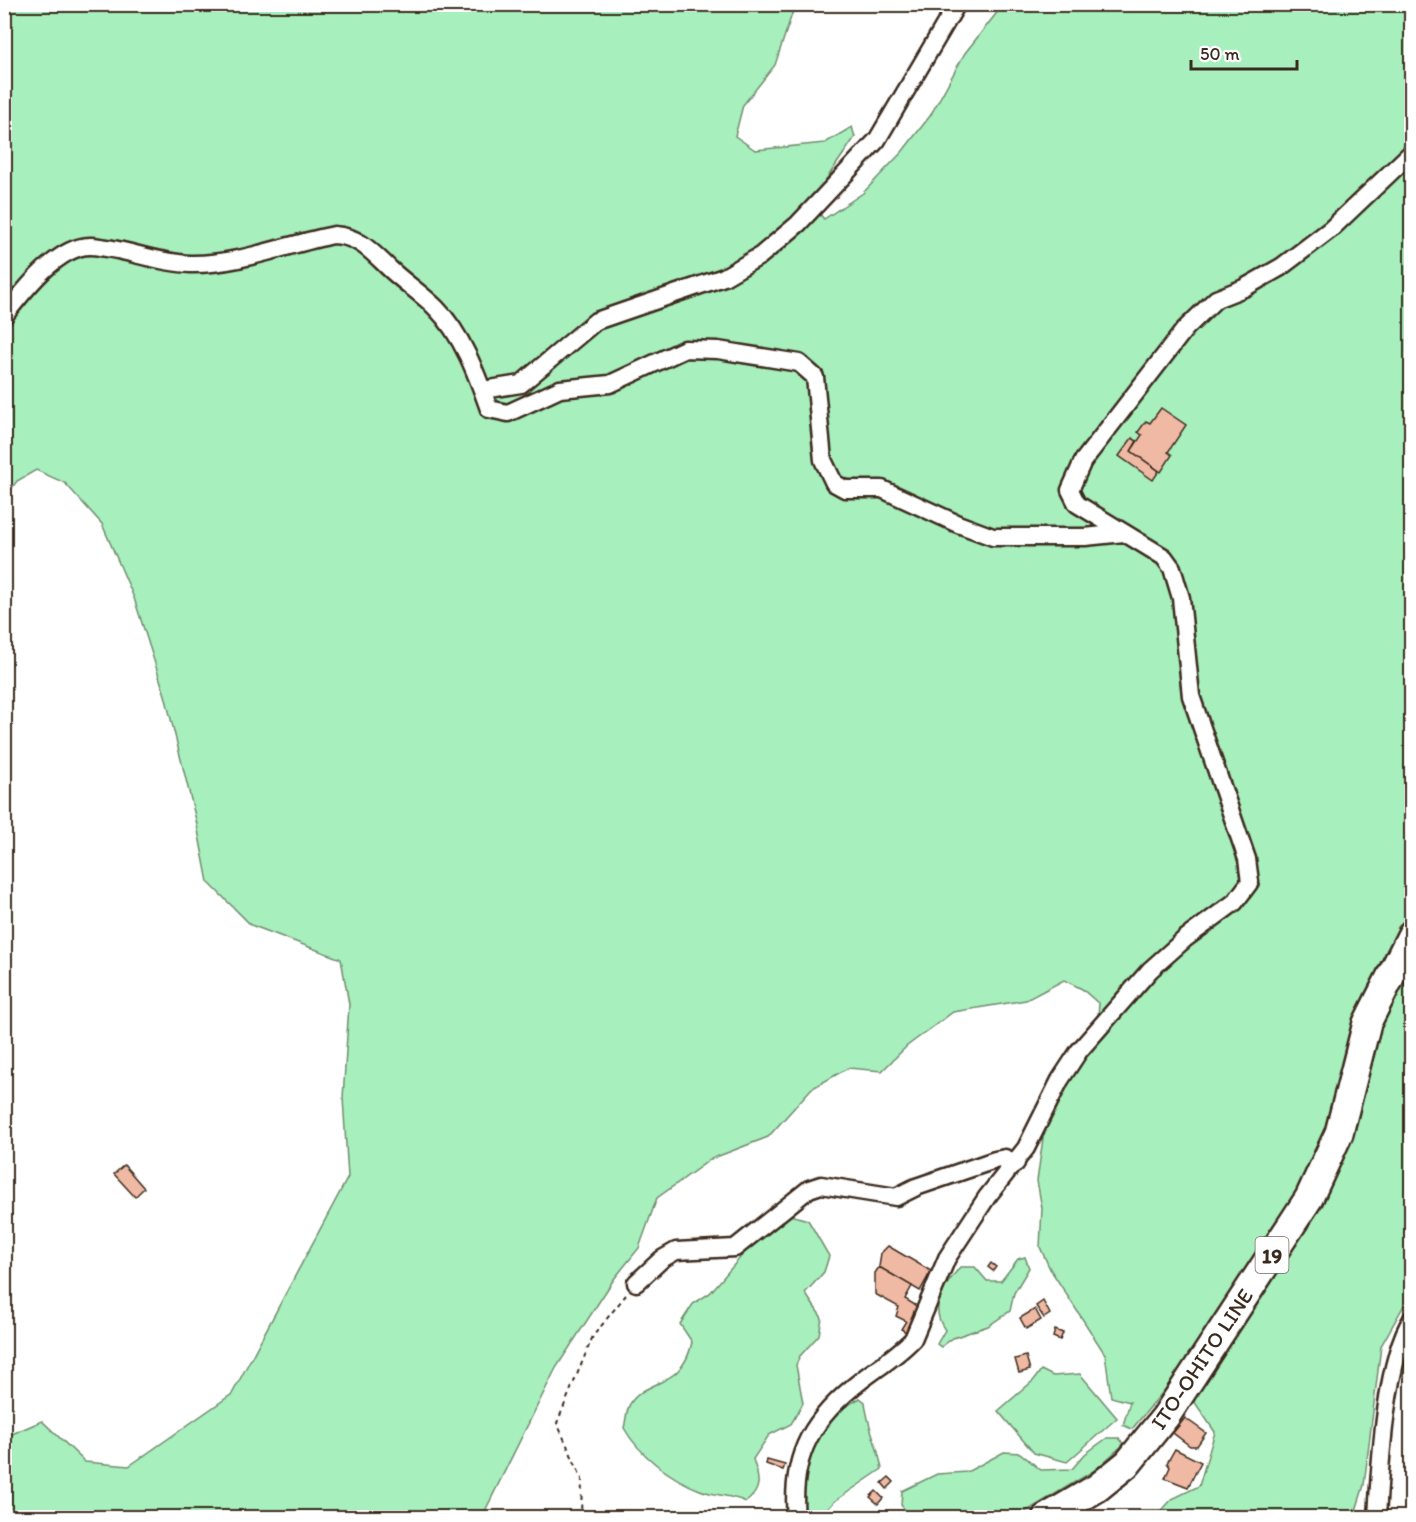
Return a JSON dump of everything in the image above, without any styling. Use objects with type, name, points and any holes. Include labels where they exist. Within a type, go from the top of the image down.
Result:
[{"type":"main road","name":"ITO-OHITO LINE","points":[[1046,1518],[1097,1488],[1128,1463],[1166,1416],[1309,1198],[1340,1133],[1367,1023],[1412,934]]},
{"type":"street","points":[[483,390],[521,384],[596,321],[724,278],[760,256],[798,224],[877,140],[957,4]]},
{"type":"street","points":[[796,1518],[796,1469],[812,1432],[845,1394],[913,1339],[947,1258],[982,1204],[1016,1163],[1036,1131],[1060,1080],[1079,1051],[1150,970],[1186,938],[1235,902],[1250,882],[1247,859],[1191,696],[1177,579],[1164,557],[1088,513],[1077,504],[1070,490],[1083,461],[1185,329],[1216,299],[1244,288],[1281,267],[1331,229],[1412,152]]},
{"type":"street","points":[[4,316],[21,294],[66,252],[89,246],[190,264],[218,261],[334,235],[349,236],[364,245],[436,309],[459,341],[483,390],[489,409],[508,413],[560,388],[610,384],[685,349],[718,350],[799,363],[815,377],[824,460],[834,483],[845,489],[882,489],[958,524],[993,537],[1085,537],[1124,532]]},
{"type":"street","points":[[636,1283],[662,1259],[676,1251],[735,1248],[809,1189],[821,1185],[896,1197],[916,1187],[995,1160],[1005,1158],[1016,1163]]},
{"type":"street","points":[[1377,1518],[1387,1410],[1402,1335],[1412,1319]]},
{"type":"path","points":[[581,1518],[582,1479],[557,1423],[592,1336],[636,1283]]},
{"type":"green space","points":[[5,5],[795,5],[775,65],[743,105],[735,136],[755,150],[825,143],[852,127],[855,137],[810,203],[824,219],[863,193],[902,152],[930,116],[965,53],[1003,5],[1411,5],[1412,1291],[1381,1346],[1364,1485],[1354,1517],[1156,1517],[1172,1499],[1199,1486],[1215,1432],[1194,1401],[1167,1387],[1132,1429],[1123,1425],[1130,1402],[1111,1397],[1105,1354],[1050,1269],[1040,1247],[1042,1208],[1037,1181],[1044,1131],[1079,1045],[1098,1015],[1099,1004],[1082,989],[1064,980],[1026,1000],[953,1012],[907,1046],[882,1071],[848,1068],[811,1089],[768,1137],[711,1159],[657,1198],[639,1248],[614,1279],[556,1368],[482,1517],[5,1517],[5,1437],[42,1421],[85,1462],[129,1466],[232,1394],[348,1177],[343,1098],[349,1004],[341,959],[251,925],[208,882],[196,820],[165,695],[134,598],[102,524],[65,483],[36,470],[17,481],[5,497]]},
{"type":"green space","points":[[790,1215],[808,1220],[829,1256],[824,1272],[805,1293],[822,1318],[819,1335],[800,1356],[796,1365],[803,1403],[791,1424],[769,1435],[753,1459],[758,1483],[755,1492],[746,1502],[706,1492],[667,1473],[638,1448],[624,1428],[629,1406],[637,1396],[681,1368],[692,1342],[680,1324],[693,1304],[710,1293],[756,1239]]},
{"type":"green space","points":[[1025,1257],[1029,1268],[1014,1293],[1010,1311],[988,1326],[953,1338],[941,1347],[937,1344],[945,1330],[938,1313],[940,1297],[960,1267],[975,1267],[987,1281],[1001,1281],[1018,1259]]},
{"type":"green space","points":[[1041,1370],[1053,1376],[1080,1374],[1117,1418],[1067,1462],[1034,1453],[998,1411],[1034,1380]]},
{"type":"green space","points":[[860,1398],[865,1402],[882,1469],[835,1501],[820,1517],[802,1518],[805,1465],[829,1416]]},
{"type":"green space","points":[[1107,1438],[1119,1438],[1124,1444],[1095,1470],[1017,1517],[904,1517],[907,1512],[901,1505],[902,1491],[937,1474],[967,1472],[1004,1452],[1020,1453],[1041,1470],[1072,1469],[1085,1454]]},
{"type":"building","points":[[1161,408],[1186,425],[1168,452],[1172,455],[1161,472],[1131,451],[1142,435],[1138,432],[1146,421],[1150,423]]},
{"type":"building","points":[[1132,438],[1137,441],[1131,451],[1159,471],[1153,480],[1119,456]]},
{"type":"building","points":[[124,1165],[144,1188],[135,1197],[114,1174]]},
{"type":"building","points":[[888,1246],[931,1271],[920,1291],[879,1267],[881,1253]]},
{"type":"building","points":[[991,1263],[996,1267],[993,1271],[988,1267]]},
{"type":"building","points":[[879,1267],[912,1286],[905,1299],[920,1308],[906,1332],[901,1329],[906,1321],[896,1316],[899,1307],[875,1294],[875,1273]]},
{"type":"building","points":[[1043,1301],[1050,1314],[1044,1318],[1036,1306]]},
{"type":"building","points":[[1035,1309],[1041,1320],[1026,1329],[1020,1318]]},
{"type":"building","points":[[1055,1330],[1063,1333],[1060,1340],[1053,1337]]},
{"type":"building","points":[[1026,1356],[1030,1370],[1019,1373],[1015,1359]]},
{"type":"building","points":[[1185,1418],[1206,1433],[1197,1446],[1190,1446],[1173,1433]]},
{"type":"building","points":[[1175,1449],[1201,1462],[1188,1487],[1165,1478],[1170,1467],[1167,1463]]},
{"type":"building","points":[[767,1460],[785,1465],[783,1470],[766,1464]]},
{"type":"building","points":[[889,1477],[894,1482],[887,1489],[882,1483]]},
{"type":"building","points":[[876,1491],[883,1498],[878,1504],[870,1497]]}]
